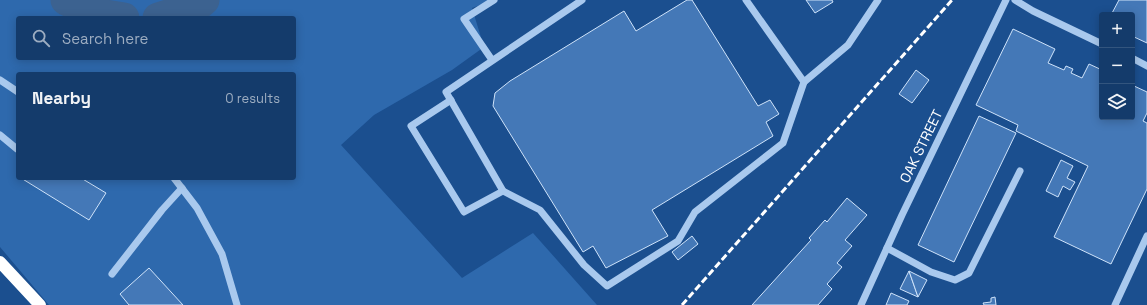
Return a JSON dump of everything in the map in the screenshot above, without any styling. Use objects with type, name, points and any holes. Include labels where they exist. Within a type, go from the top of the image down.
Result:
[{"type":"highway","points":[[0,262],[40,305]]},
{"type":"street","points":[[492,60],[464,19],[494,0]]},
{"type":"street","points":[[582,0],[446,92],[503,191],[540,210],[584,265],[608,286],[678,242],[695,212],[783,143],[804,82],[848,45],[878,0]]},
{"type":"street","points":[[746,0],[804,82]]},
{"type":"street","name":"OAK STREET","points":[[861,305],[1006,0]]},
{"type":"street","points":[[1015,0],[1033,11],[1099,43]]},
{"type":"street","points":[[1135,60],[1147,66]]},
{"type":"street","points":[[0,80],[16,91]]},
{"type":"street","points":[[451,100],[411,126],[464,212],[503,191]]},
{"type":"street","points":[[0,135],[16,148]]},
{"type":"street","points":[[887,248],[931,272],[955,280],[969,273],[1020,171]]},
{"type":"street","points":[[176,180],[197,208],[222,254],[237,305]]},
{"type":"street","points":[[112,274],[162,210],[182,188]]},
{"type":"street","points":[[1115,305],[1147,236]]},
{"type":"shaded area","points":[[0,0],[494,0],[472,8],[484,47],[452,70],[374,115],[341,145],[462,278],[533,233],[597,305],[49,305],[0,247]]},
{"type":"building","points":[[687,0],[692,0],[758,106],[770,100],[779,114],[766,122],[773,136],[652,210],[668,236],[606,268],[593,246],[583,252],[493,106],[495,93],[510,81],[624,11],[636,31]]},
{"type":"building","points":[[806,0],[832,0],[833,2],[815,13]]},
{"type":"building","points":[[1119,0],[1147,0],[1147,43],[1135,37],[1135,12],[1113,12]]},
{"type":"building","points":[[1013,29],[1055,49],[1048,63],[1064,70],[1066,66],[1073,69],[1071,73],[1082,78],[1089,64],[1099,69],[1099,120],[1135,120],[1135,86],[1147,92],[1147,113],[1143,121],[1147,123],[1147,189],[1111,264],[1054,237],[1088,166],[1016,131],[1018,125],[976,105]]},
{"type":"building","points":[[916,70],[929,80],[912,103],[899,94]]},
{"type":"building","points":[[979,116],[1016,133],[954,262],[918,245]]},
{"type":"building","points":[[1061,160],[1073,166],[1067,178],[1075,182],[1070,190],[1063,186],[1058,197],[1046,191]]},
{"type":"building","points":[[24,180],[84,180],[106,193],[89,220]]},
{"type":"building","points":[[847,198],[867,215],[845,240],[852,246],[837,263],[842,267],[827,284],[832,289],[818,305],[752,305],[811,240],[809,238],[825,220],[827,222]]},
{"type":"building","points":[[692,236],[698,244],[678,260],[672,252]]},
{"type":"building","points":[[149,268],[183,305],[129,305],[120,294]]},
{"type":"building","points":[[909,271],[918,297],[900,289]]},
{"type":"building","points":[[909,271],[927,280],[918,297]]},
{"type":"building","points":[[891,293],[909,301],[907,305],[886,305]]},
{"type":"building","points":[[995,297],[996,305],[984,305],[983,303],[991,302],[991,298]]},
{"type":"waterway","points":[[66,0],[93,13],[112,16]]},
{"type":"waterway","points":[[164,16],[197,6],[204,0]]},
{"type":"railway","points":[[682,305],[952,0]]}]
